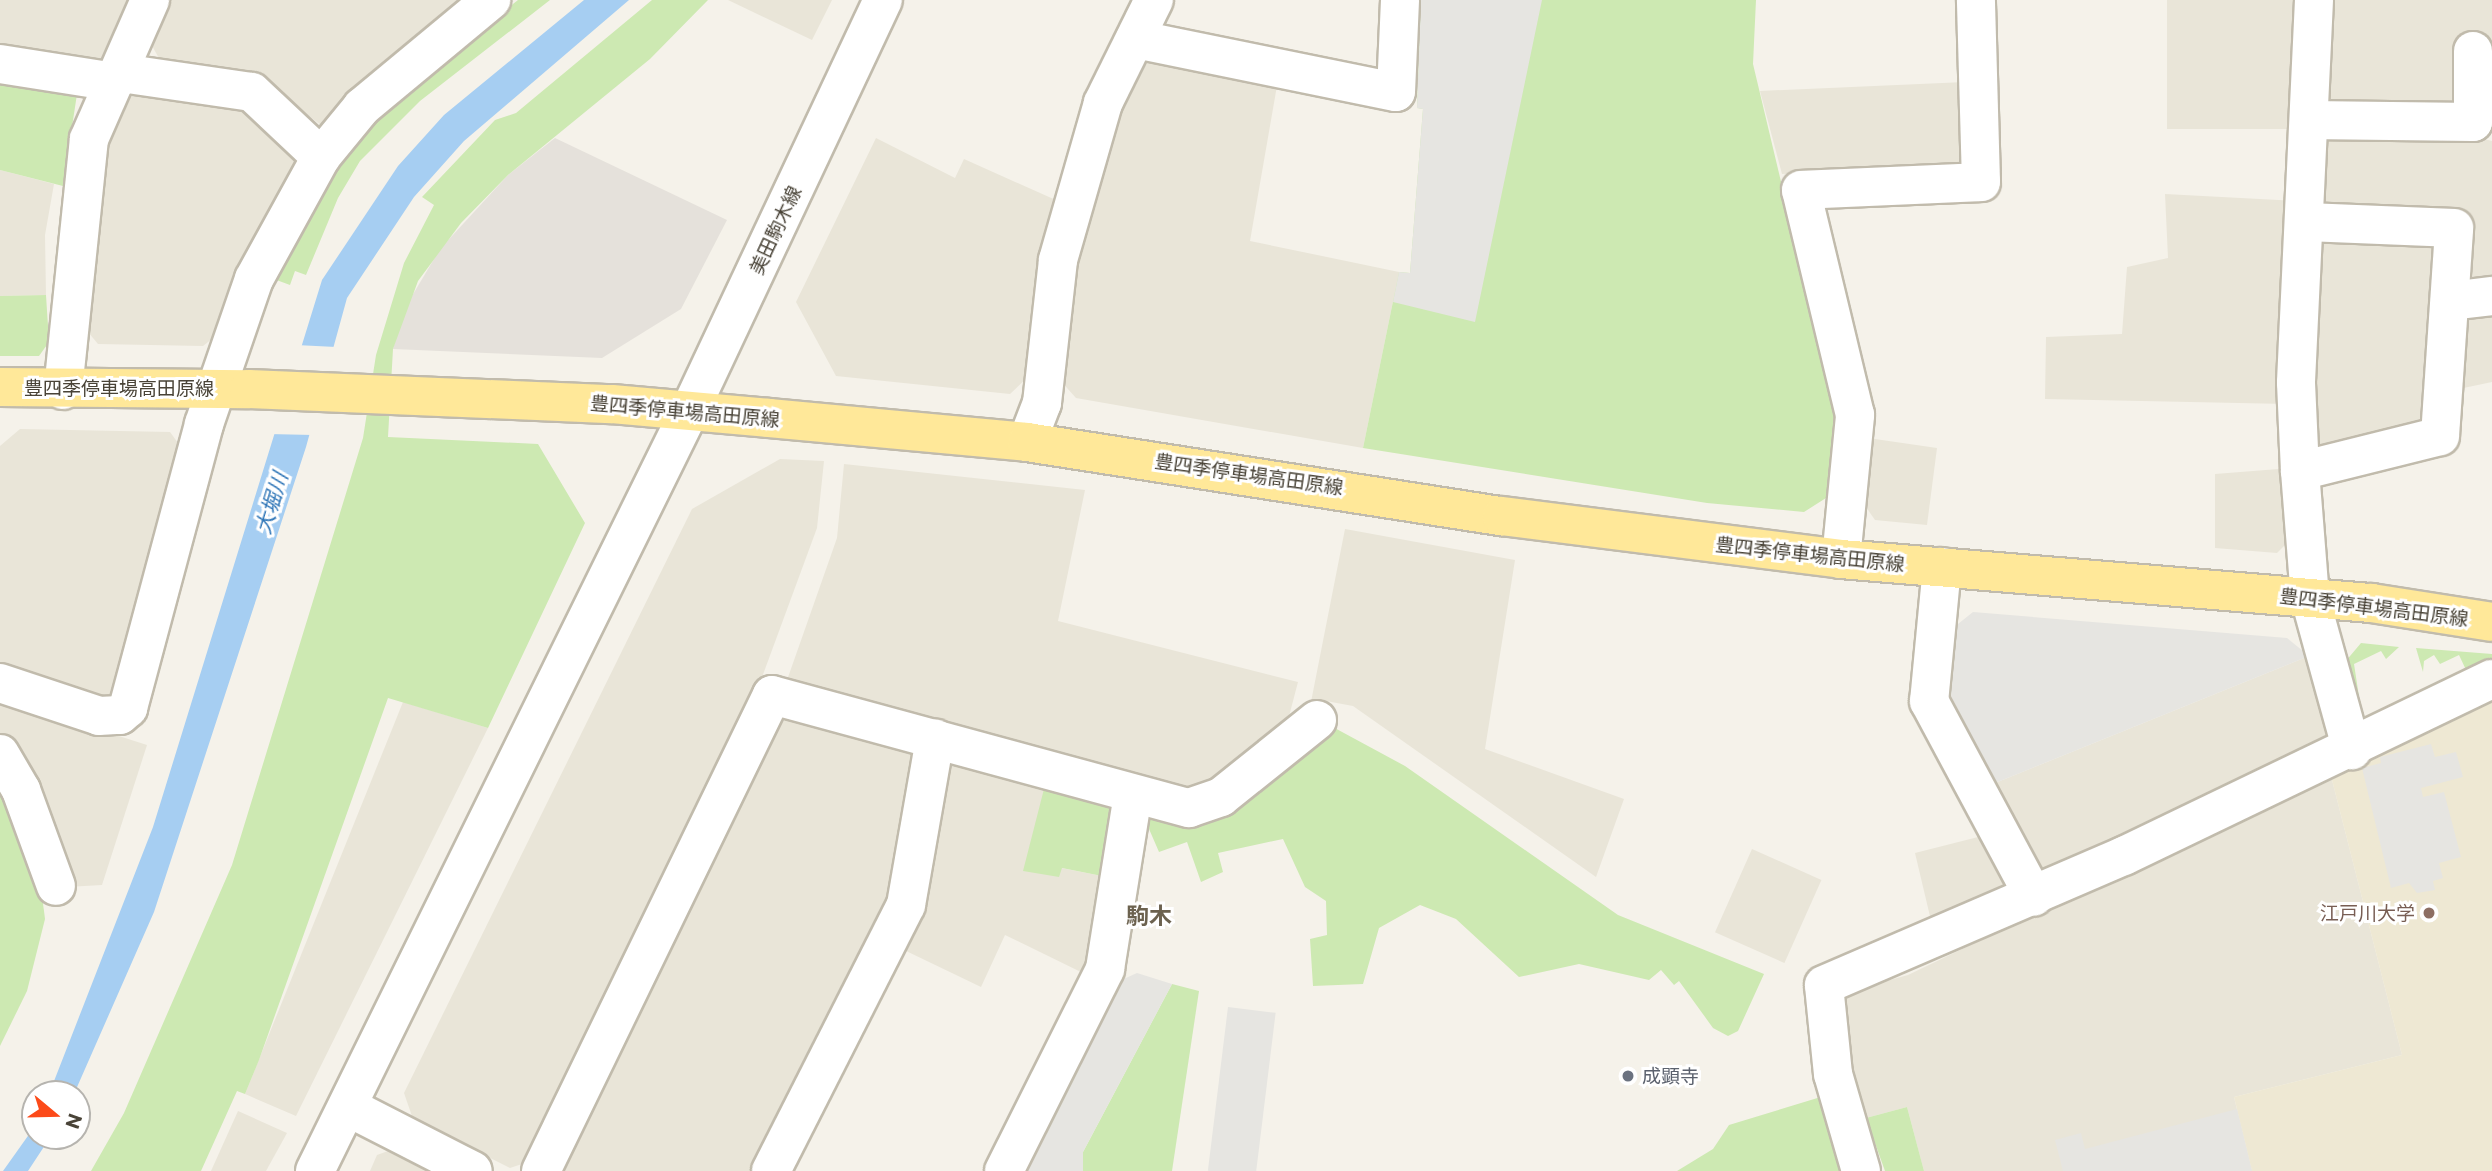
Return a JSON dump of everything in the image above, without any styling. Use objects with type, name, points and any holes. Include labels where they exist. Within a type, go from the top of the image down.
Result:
[{"type":"main road","name":"豊四季停車場高田原線","points":[[0,389],[234,389],[690,410],[1027,442],[1502,516],[1841,559],[2311,598],[2492,622]]},
{"type":"street","points":[[63,390],[89,139],[150,0]]},
{"type":"street","points":[[0,683],[99,716],[120,715],[128,708],[234,389],[254,278],[321,157],[362,107],[491,0]]},
{"type":"street","name":"美田駒木線","points":[[315,1171],[690,410],[883,0]]},
{"type":"street","points":[[1027,442],[1042,403],[1058,260],[1103,103],[1154,0]]},
{"type":"street","points":[[1135,39],[1396,92],[1400,0]]},
{"type":"street","points":[[1841,559],[1855,415],[1801,190],[1981,182],[1976,0]]},
{"type":"street","points":[[2314,0],[2307,222],[2296,383],[2300,471],[2311,598],[2352,750]]},
{"type":"street","points":[[2309,120],[2473,122],[2473,51]]},
{"type":"street","points":[[0,64],[252,92],[321,157]]},
{"type":"street","points":[[2300,471],[2440,436],[2454,228],[2307,222]]},
{"type":"street","points":[[2450,301],[2492,296]]},
{"type":"street","points":[[1942,567],[1929,701],[2034,897]]},
{"type":"street","points":[[1861,1171],[1833,1074],[1824,985],[2034,897],[2352,750],[2492,680]]},
{"type":"street","points":[[541,1171],[772,695],[1189,808],[1222,797],[1317,720]]},
{"type":"street","points":[[771,1171],[906,905],[935,738]]},
{"type":"street","points":[[0,754],[21,790],[55,886]]},
{"type":"street","points":[[1004,1171],[1105,969],[1133,794]]},
{"type":"street","points":[[348,1107],[472,1171]]},
{"type":"shaded area","points":[[0,0],[131,0],[99,68],[0,51]]},
{"type":"shaded area","points":[[169,0],[472,0],[322,126],[258,76],[160,60],[151,44]]},
{"type":"shaded area","points":[[728,0],[832,0],[812,40]]},
{"type":"shaded area","points":[[1421,0],[1542,0],[1475,322],[1393,302],[1399,272],[1410,273],[1423,109],[1417,108]]},
{"type":"shaded area","points":[[2167,0],[2304,0],[2304,129],[2167,129]]},
{"type":"shaded area","points":[[2326,0],[2492,0],[2492,45],[2465,45],[2466,104],[2331,111],[2319,99]]},
{"type":"shaded area","points":[[1156,55],[1278,80],[1250,241],[1399,272],[1363,448],[1076,398],[1059,379],[1071,267],[1118,110],[1141,64]]},
{"type":"shaded area","points":[[1965,82],[1968,155],[1958,166],[1782,174],[1760,91]]},
{"type":"shaded area","points":[[136,89],[237,105],[304,164],[222,331],[203,346],[98,344],[83,326],[102,142],[122,97]]},
{"type":"shaded area","points":[[2451,131],[2492,141],[2492,287],[2469,290],[2464,215],[2326,209],[2315,196],[2318,139]]},
{"type":"shaded area","points":[[555,138],[727,220],[681,309],[602,358],[393,349],[403,311],[440,249],[508,175]]},
{"type":"shaded area","points":[[876,138],[955,178],[964,159],[1058,201],[1030,375],[1010,394],[836,376],[796,302]]},
{"type":"shaded area","points":[[0,170],[54,184],[45,235],[46,295],[0,296]]},
{"type":"shaded area","points":[[2165,194],[2295,201],[2287,404],[2045,399],[2046,337],[2122,334],[2127,267],[2168,258]]},
{"type":"shaded area","points":[[2435,238],[2430,421],[2321,455],[2309,447],[2313,242]]},
{"type":"shaded area","points":[[2492,307],[2492,382],[2454,390],[2459,320]]},
{"type":"shaded area","points":[[20,429],[170,432],[186,454],[118,690],[106,702],[0,664],[0,446]]},
{"type":"shaded area","points":[[1868,438],[1937,448],[1927,525],[1875,520],[1859,497]]},
{"type":"shaded area","points":[[780,459],[824,461],[817,528],[761,680],[687,843],[525,1163],[510,1168],[413,1119],[404,1093],[692,509]]},
{"type":"shaded area","points":[[844,464],[1085,490],[1058,621],[1298,682],[1287,724],[1217,780],[1188,788],[786,683],[837,538]]},
{"type":"shaded area","points":[[2291,468],[2295,535],[2277,553],[2215,548],[2215,474]]},
{"type":"shaded area","points":[[1345,529],[1515,560],[1485,749],[1624,799],[1596,877],[1353,706],[1326,701],[1310,707]]},
{"type":"shaded area","points":[[1973,612],[2287,638],[2309,656],[1995,783],[1949,692],[1953,628]]},
{"type":"shaded area","points":[[2309,656],[2332,733],[2328,748],[2051,874],[2037,870],[1995,783]]},
{"type":"shaded area","name":"江戸川大学","points":[[2492,692],[2492,1171],[2252,1171],[2234,1097],[2402,1055],[2330,772]]},
{"type":"shaded area","points":[[0,698],[147,745],[102,885],[67,887],[0,736]]},
{"type":"shaded area","points":[[403,702],[488,728],[296,1116],[245,1094]]},
{"type":"shaded area","points":[[792,717],[906,747],[915,759],[893,895],[753,1171],[557,1171],[776,724]]},
{"type":"shaded area","points":[[2431,744],[2435,757],[2456,752],[2463,777],[2421,788],[2423,797],[2444,792],[2461,857],[2439,863],[2443,878],[2433,881],[2435,890],[2417,893],[2409,883],[2391,888],[2362,768],[2381,763],[2380,757]]},
{"type":"shaded area","points":[[958,760],[1045,785],[1061,868],[1107,877],[1087,975],[1005,935],[981,987],[902,949],[945,770]]},
{"type":"shaded area","points":[[2330,772],[2402,1055],[2234,1097],[2252,1171],[1924,1171],[1907,1107],[1866,1118],[1849,1064],[1840,1006],[1850,991],[1908,975]]},
{"type":"shaded area","points":[[1986,835],[2008,882],[2004,895],[1933,929],[1915,853]]},
{"type":"shaded area","points":[[1752,849],[1821,880],[1784,963],[1715,932]]},
{"type":"shaded area","points":[[1137,973],[1172,984],[1083,1152],[1083,1171],[1021,1171],[1117,982]]},
{"type":"shaded area","points":[[1228,1007],[1276,1013],[1256,1171],[1208,1171]]},
{"type":"shaded area","points":[[2237,1109],[2252,1171],[2063,1171],[2055,1140],[2081,1133],[2085,1149]]},
{"type":"shaded area","points":[[238,1111],[287,1133],[266,1171],[211,1171]]},
{"type":"shaded area","points":[[402,1146],[449,1171],[370,1171],[377,1155]]},
{"type":"green space","points":[[518,0],[550,0],[420,101],[360,161],[338,198],[306,275],[295,271],[290,285],[271,278],[289,236],[347,152],[412,86]]},
{"type":"green space","points":[[652,0],[708,0],[650,59],[508,175],[461,223],[418,281],[393,349],[388,437],[538,444],[585,523],[488,728],[388,698],[259,1060],[245,1094],[237,1091],[201,1171],[91,1171],[124,1113],[232,865],[363,438],[376,355],[404,263],[434,205],[422,197],[495,120],[516,113]]},
{"type":"green space","points":[[1421,0],[1756,0],[1753,64],[1838,421],[1826,498],[1804,512],[1707,503],[1363,448],[1399,272],[1410,273],[1423,109],[1417,108]]},
{"type":"green space","points":[[0,78],[77,94],[63,186],[0,170]]},
{"type":"green space","points":[[46,295],[49,342],[39,356],[0,356],[0,296]]},
{"type":"green space","points":[[2361,643],[2399,647],[2386,659],[2381,651],[2354,664],[2364,729],[2345,662]]},
{"type":"green space","points":[[2416,648],[2492,654],[2492,666],[2467,672],[2459,655],[2440,664],[2434,655],[2424,661],[2423,672]]},
{"type":"green space","points":[[1331,726],[1405,766],[1618,915],[1764,974],[1738,1031],[1728,1036],[1713,1028],[1679,981],[1674,985],[1661,970],[1649,980],[1579,964],[1519,977],[1456,919],[1420,905],[1379,928],[1363,984],[1313,986],[1310,939],[1327,935],[1326,901],[1305,887],[1283,839],[1218,853],[1223,872],[1201,882],[1187,842],[1159,852],[1146,822]]},
{"type":"green space","points":[[0,782],[40,880],[45,919],[27,991],[0,1046]]},
{"type":"green space","points":[[1045,785],[1109,800],[1116,812],[1107,877],[1062,868],[1059,877],[1023,871]]},
{"type":"green space","points":[[1172,984],[1199,991],[1172,1171],[1083,1171],[1083,1152]]},
{"type":"green space","points":[[1824,1096],[1852,1171],[1677,1171],[1713,1149],[1729,1125]]},
{"type":"green space","points":[[1907,1107],[1924,1171],[1885,1171],[1866,1118]]},
{"type":"water","name":"大堀川","points":[[584,0],[629,0],[464,141],[414,197],[347,298],[306,447],[154,912],[80,1080],[54,1080],[153,827],[322,280],[398,166],[444,115]]},
{"type":"water","points":[[21,1146],[21,1150],[42,1150],[28,1171],[3,1171]]},
{"type":"pier","points":[[296,345],[336,347],[313,435],[268,434]]},
{"type":"place","name":"江戸川大学","points":[[2429,913]]},
{"type":"place","name":"成顕寺","points":[[1628,1076]]},
{"type":"district","name":"駒木","points":[[1149,915]]}]
